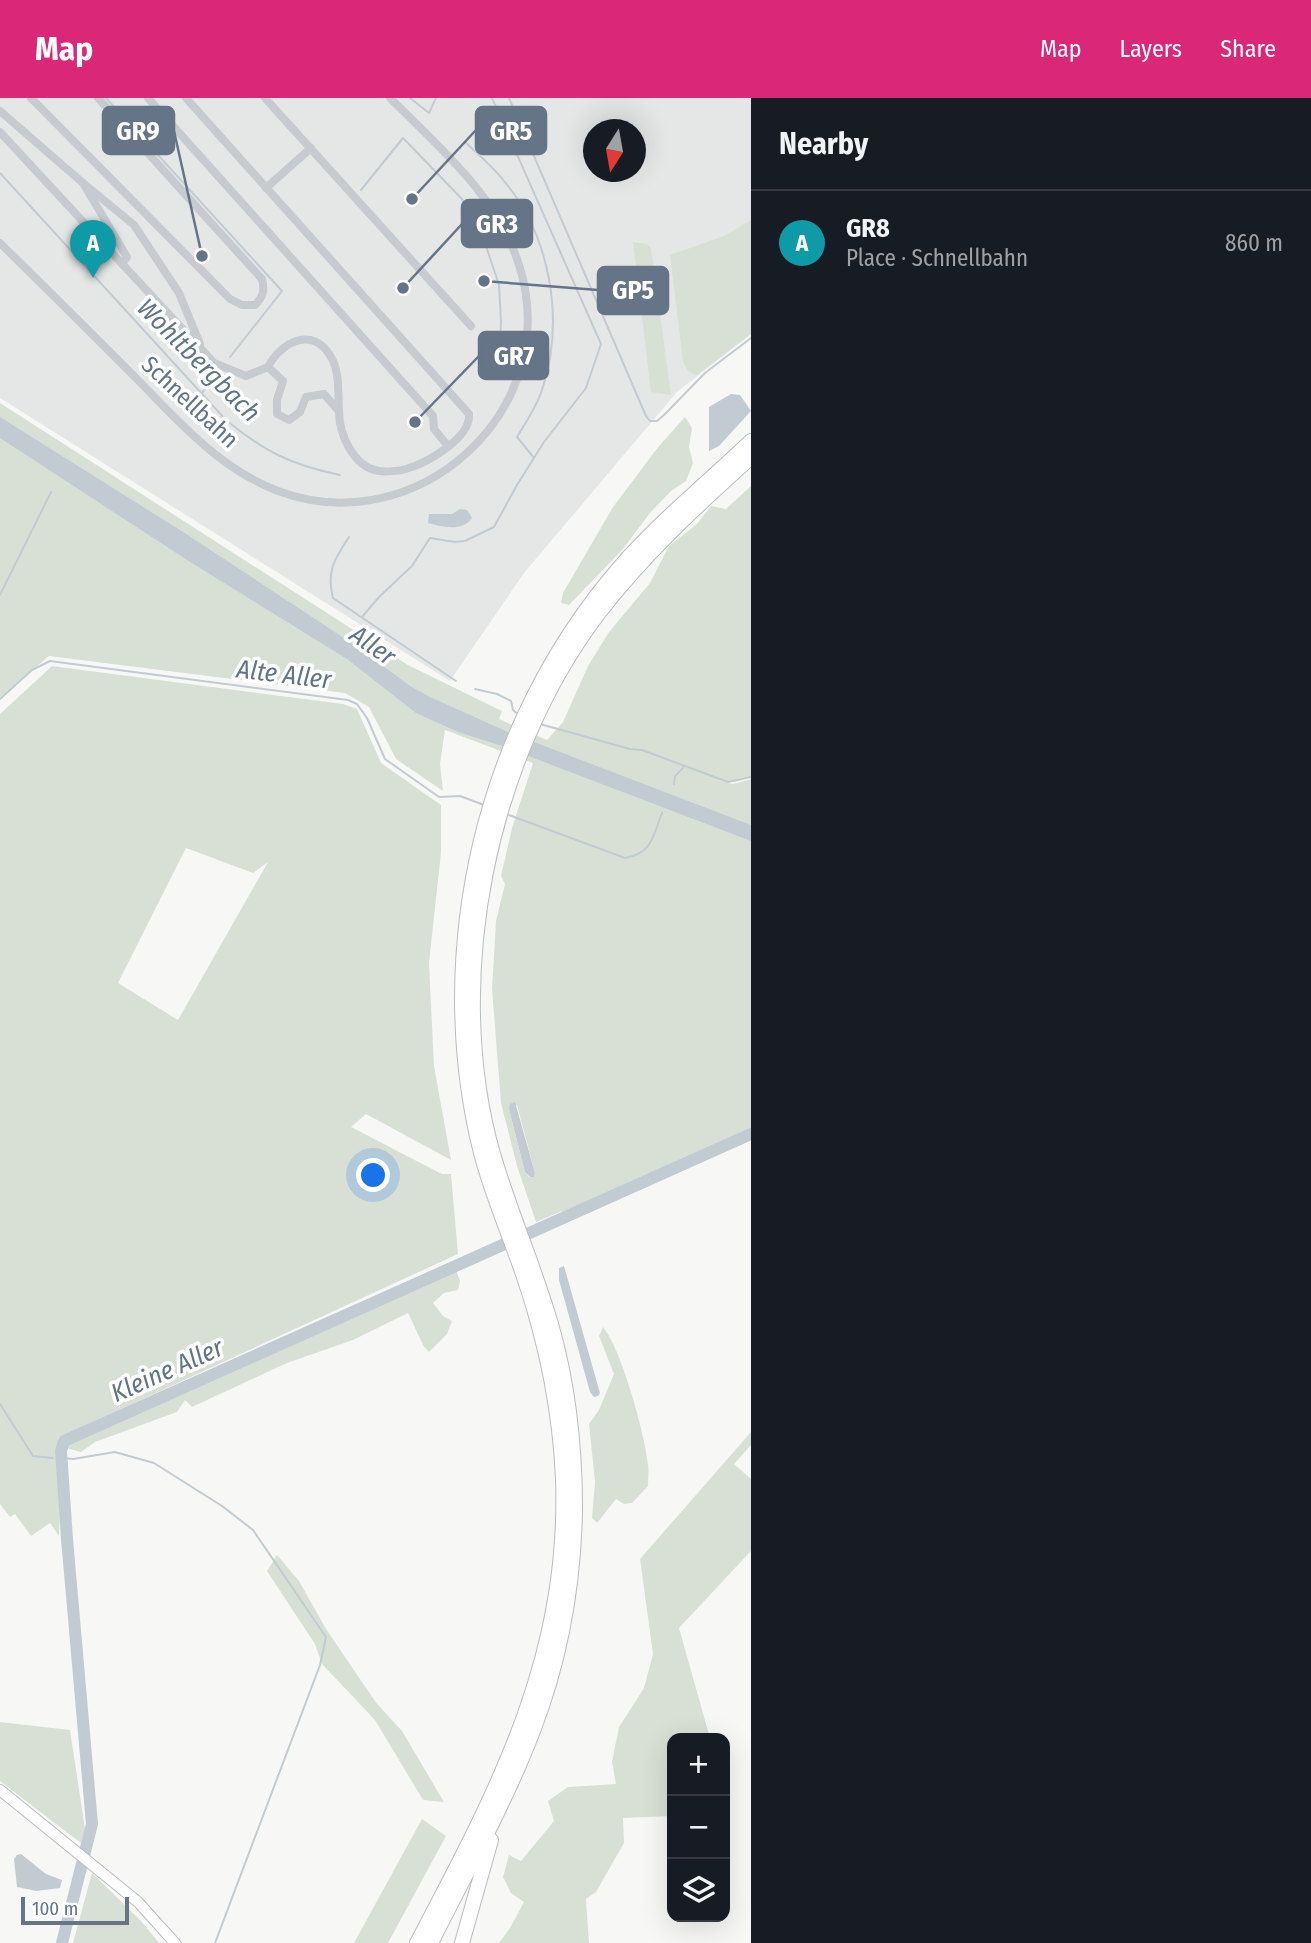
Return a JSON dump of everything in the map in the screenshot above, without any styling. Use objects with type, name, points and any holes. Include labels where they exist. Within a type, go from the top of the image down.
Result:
[{"type":"highway","points":[[431,1943],[501,1804],[534,1728],[550,1680],[566,1609],[574,1535],[575,1482],[565,1389],[552,1326],[529,1275],[505,1204],[483,1110],[473,991],[477,886],[503,802],[556,656],[620,567],[677,508],[751,442]]},
{"type":"highway","points":[[536,706],[596,617],[631,573],[685,516],[751,457]]},
{"type":"highway","points":[[417,1943],[505,1768],[538,1676],[555,1605],[562,1537],[563,1481],[560,1442],[549,1366],[529,1275]]},
{"type":"highway","points":[[462,1943],[501,1804]]},
{"type":"street","points":[[31,98],[230,299],[242,305],[254,305],[262,298],[262,279],[98,98]]},
{"type":"street","points":[[148,98],[433,416],[434,429],[448,446]]},
{"type":"street","points":[[0,132],[214,363],[246,376],[268,367],[282,347],[295,341],[318,343],[332,358],[339,425],[349,449],[362,463],[377,471],[405,470],[464,434],[470,421],[469,414],[186,98]]},
{"type":"street","points":[[265,98],[471,326]]},
{"type":"street","name":"Schnellbahn","points":[[0,243],[210,452],[255,481],[308,499],[348,503],[376,500],[420,486],[444,473],[468,453],[487,434],[504,408],[520,367],[525,344],[526,298],[521,269],[512,245],[481,192],[390,98]]},
{"type":"street","points":[[0,111],[134,225],[179,293],[203,351]]},
{"type":"street","points":[[266,188],[310,148]]},
{"type":"street","points":[[83,183],[127,257],[122,264]]},
{"type":"street","points":[[268,367],[283,381],[277,400],[277,414],[289,420],[300,412],[306,397],[324,394],[337,386]]},
{"type":"street","points":[[324,394],[339,411]]},
{"type":"street","points":[[0,1790],[138,1902],[175,1943]]},
{"type":"shaded area","points":[[0,98],[751,98],[751,334],[677,392],[524,573],[450,681],[0,398]]},
{"type":"shaded area","points":[[751,220],[751,334],[697,375],[689,372],[683,362],[670,255],[724,236]]},
{"type":"shaded area","points":[[633,242],[647,244],[651,248],[671,395],[651,392]]},
{"type":"shaded area","points":[[731,394],[740,395],[751,411],[719,446],[709,451],[709,407]]},
{"type":"shaded area","points":[[0,403],[408,665],[502,711],[499,719],[547,740],[563,722],[588,666],[609,632],[650,583],[669,546],[697,524],[711,506],[726,509],[751,486],[751,777],[735,782],[717,780],[733,784],[751,779],[751,1139],[564,1220],[562,1211],[536,1222],[517,1166],[501,1103],[492,989],[496,921],[505,884],[501,876],[512,828],[533,763],[445,730],[440,764],[443,791],[396,759],[369,707],[345,693],[49,656],[0,698]],"holes":[[[517,1105],[534,1177],[529,1177],[525,1172],[509,1109]]]},
{"type":"shaded area","points":[[0,417],[191,537],[359,648],[410,686],[508,732],[751,825],[751,841],[502,746],[458,732],[416,713],[347,659],[187,560],[0,438]]},
{"type":"shaded area","points":[[685,417],[692,428],[689,447],[693,463],[686,481],[671,491],[650,513],[622,550],[569,605],[561,603],[563,593],[613,507],[659,446]]},
{"type":"shaded area","points":[[460,509],[467,510],[472,518],[463,525],[446,527],[428,523],[429,514],[452,514]]},
{"type":"shaded area","points":[[52,666],[343,704],[357,709],[381,763],[441,805],[441,853],[429,963],[434,1066],[451,1160],[366,1114],[351,1127],[442,1174],[451,1174],[458,1254],[58,1438],[62,1456],[59,1536],[50,1523],[31,1536],[15,1514],[10,1517],[0,1504],[0,714]],"holes":[[[186,848],[253,873],[268,862],[178,1020],[118,983]]]},
{"type":"shaded area","points":[[515,1102],[534,1177],[525,1172],[509,1109],[510,1104]]},
{"type":"shaded area","points":[[564,1266],[600,1393],[594,1397],[590,1392],[559,1280],[559,1268]]},
{"type":"shaded area","points":[[455,1268],[460,1281],[458,1290],[444,1293],[433,1303],[443,1316],[452,1321],[447,1334],[429,1352],[408,1313],[353,1340],[287,1363],[192,1407],[185,1400],[177,1412],[95,1442],[81,1452],[62,1447]]},
{"type":"shaded area","points":[[603,1327],[617,1353],[637,1413],[646,1450],[648,1486],[632,1503],[624,1504],[616,1499],[597,1523],[592,1518],[595,1482],[589,1424],[599,1410],[614,1374],[599,1336]]},
{"type":"shaded area","points":[[751,1432],[751,1445],[734,1464],[751,1479],[751,1551],[679,1628],[709,1733],[667,1733],[667,1816],[623,1818],[624,1843],[596,1892],[586,1899],[589,1943],[499,1943],[524,1902],[511,1893],[503,1877],[509,1855],[521,1861],[554,1821],[548,1801],[568,1787],[616,1784],[612,1762],[619,1727],[644,1688],[653,1654],[640,1559]]},
{"type":"shaded area","points":[[277,1555],[299,1581],[326,1629],[377,1704],[402,1731],[444,1802],[423,1800],[375,1720],[322,1664],[315,1644],[267,1571]]},
{"type":"shaded area","points":[[0,1722],[70,1730],[85,1829],[81,1843],[0,1781]]},
{"type":"shaded area","points":[[422,1819],[446,1836],[388,1943],[354,1943]]},
{"type":"shaded area","points":[[21,1854],[46,1874],[62,1880],[60,1888],[36,1891],[17,1887],[14,1859]]},
{"type":"shaded area","points":[[92,1873],[141,1921],[159,1943],[73,1943]]},
{"type":"waterway","points":[[106,98],[282,291],[230,357]]},
{"type":"waterway","points":[[410,98],[429,113],[436,98]]},
{"type":"waterway","name":"Aller","points":[[362,617],[412,566],[430,538],[465,541],[494,527],[544,442],[586,388],[601,344],[492,98]]},
{"type":"waterway","points":[[509,98],[650,421],[657,421],[705,373],[751,338]]},
{"type":"waterway","points":[[361,190],[403,138],[462,199],[486,246],[499,285],[499,359]]},
{"type":"waterway","points":[[466,143],[500,176],[520,203],[543,254],[549,281],[552,308],[549,364],[540,396],[517,437],[534,458]]},
{"type":"waterway","name":"Wohltbergbach","points":[[0,173],[225,419],[252,440],[278,455],[307,467],[340,475]]},
{"type":"waterway","points":[[201,394],[215,377]]},
{"type":"waterway","points":[[0,595],[51,492]]},
{"type":"waterway","name":"Wohltbergbach","points":[[349,537],[331,572],[333,598],[456,681]]},
{"type":"waterway","name":"Alte Aller","points":[[0,699],[32,670],[50,661],[348,700],[357,704],[367,718],[385,759],[439,797],[460,796],[484,805]]},
{"type":"waterway","name":"Wohltbergbach","points":[[475,689],[497,694],[511,701],[513,710],[519,715]]},
{"type":"waterway","name":"Wohltbergbach","points":[[540,724],[642,750],[685,766]]},
{"type":"waterway","name":"Alte Aller","points":[[674,784],[675,776],[685,766],[728,782],[751,777]]},
{"type":"waterway","name":"Alte Aller","points":[[509,815],[625,858],[641,853],[646,848],[662,813]]},
{"type":"waterway","name":"Kleine Aller","points":[[62,1943],[92,1824],[67,1539],[61,1451],[64,1441],[751,1134]]},
{"type":"waterway","name":"Alte Aller","points":[[0,1404],[33,1456],[53,1458]]},
{"type":"waterway","points":[[62,1458],[73,1459],[115,1452],[154,1463],[222,1506],[253,1530],[326,1637],[320,1665],[215,1943]]},
{"type":"place","name":"GR5","points":[[412,199]]},
{"type":"place","name":"GR9","points":[[202,256]]},
{"type":"place","name":"GR8","points":[[93,278]]},
{"type":"place","name":"GP5","points":[[484,281]]},
{"type":"place","name":"GR3","points":[[403,288]]},
{"type":"place","name":"GR7","points":[[415,422]]}]
